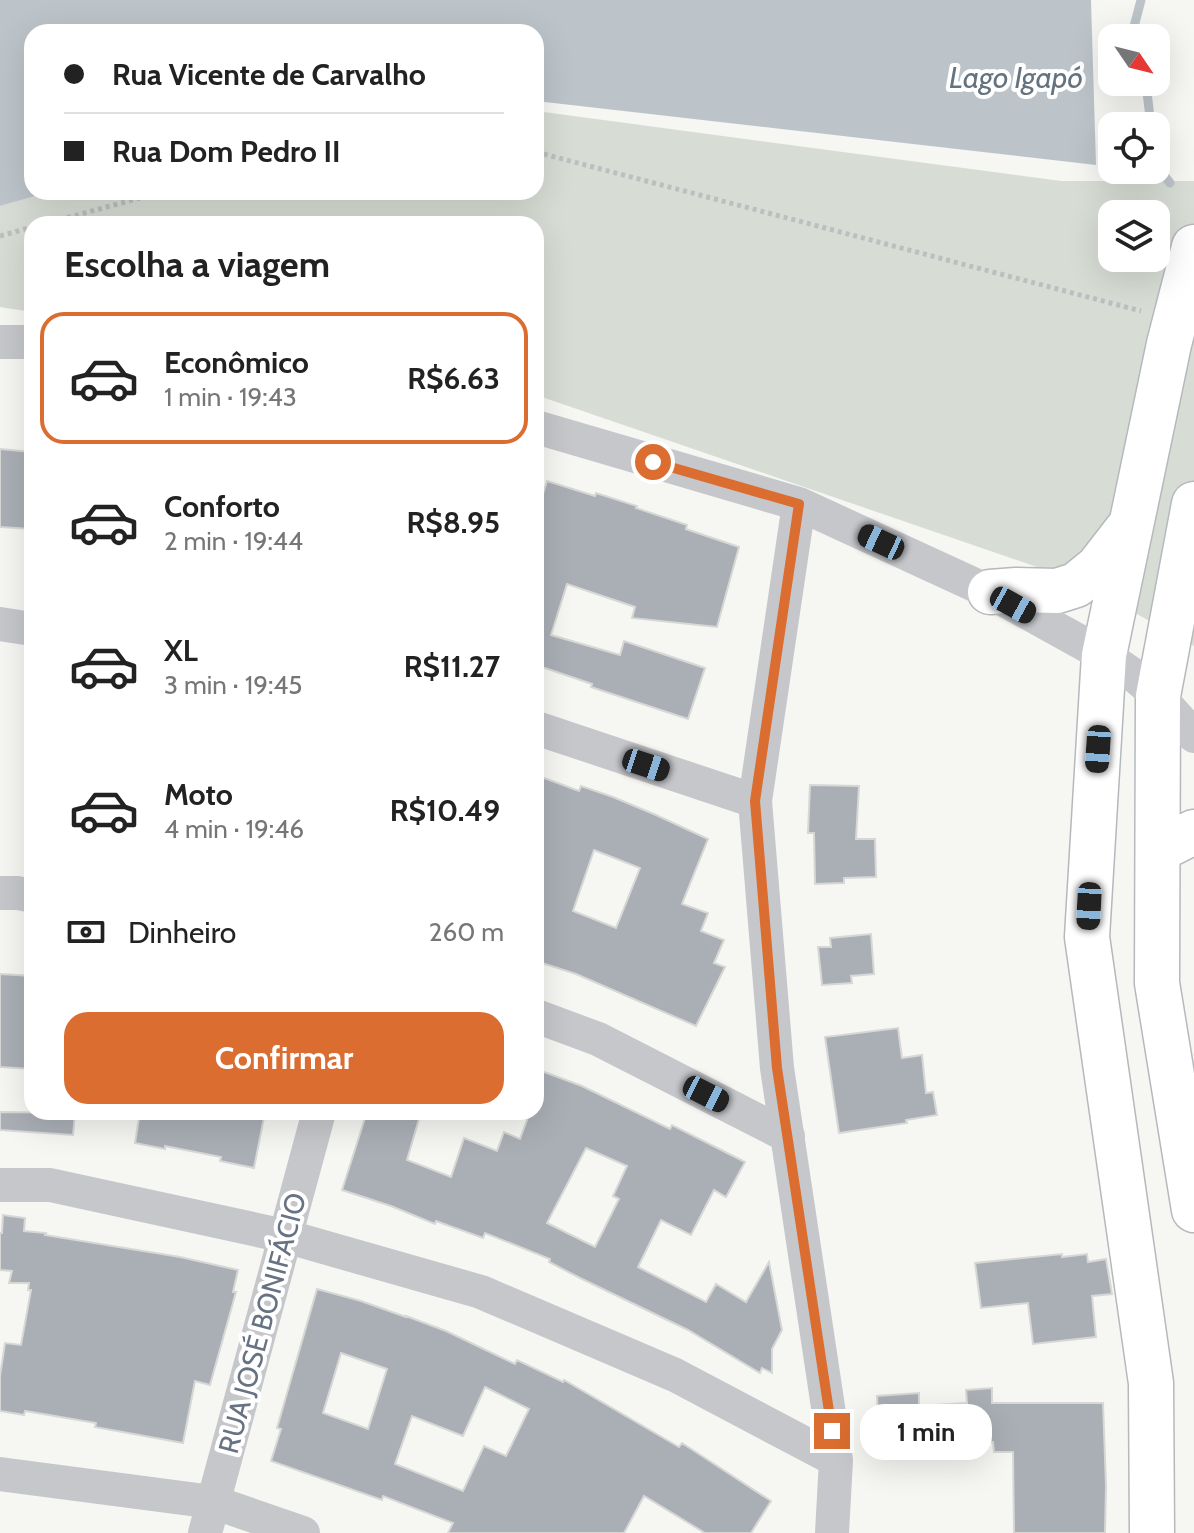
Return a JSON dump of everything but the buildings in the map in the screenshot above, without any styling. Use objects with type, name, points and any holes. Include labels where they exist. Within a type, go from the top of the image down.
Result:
[{"type":"main road","points":[[1152,1533],[1151,1383],[1087,937],[1104,655],[1169,344],[1194,247]]},
{"type":"main road","points":[[1194,504],[1158,696],[1176,841],[1157,983],[1194,1210]]},
{"type":"main road","points":[[990,592],[1057,591],[1076,585],[1098,567],[1132,522]]},
{"type":"street","points":[[0,342],[24,342]]},
{"type":"street","points":[[544,429],[799,504],[990,592],[1104,655],[1135,676],[1194,736]]},
{"type":"street","points":[[799,504],[755,801],[777,1068],[836,1460],[832,1533]]},
{"type":"street","points":[[0,624],[24,628]]},
{"type":"street","points":[[544,731],[755,801]]},
{"type":"street","points":[[0,893],[24,894]]},
{"type":"street","points":[[544,1019],[598,1039],[788,1136]]},
{"type":"street","name":"RUA JOSÉ BONIFÁCIO","points":[[209,1518],[317,1120]]},
{"type":"street","points":[[0,1185],[50,1185],[285,1236],[481,1292],[675,1375],[836,1460]]},
{"type":"street","points":[[0,1474],[209,1518],[303,1533]]},
{"type":"path","points":[[544,154],[1141,311]]},
{"type":"path","points":[[74,216],[132,200]]},
{"type":"path","points":[[0,236],[24,229]]},
{"type":"shaded area","points":[[544,112],[1061,181],[1170,184],[1170,181],[1194,181],[1194,646],[1078,581],[544,398],[544,216],[24,216],[24,311],[0,307],[0,206],[24,199],[544,200]]},
{"type":"water","name":"Lago Igapó","points":[[0,0],[1091,0],[1096,165],[544,102],[544,24],[24,24],[24,199],[0,206]]},
{"type":"waterway","points":[[1135,24],[1141,0]]},
{"type":"waterway","points":[[1147,96],[1149,112]]},
{"type":"route","points":[[653,462],[799,504],[755,801],[777,1068],[832,1431]]}]
